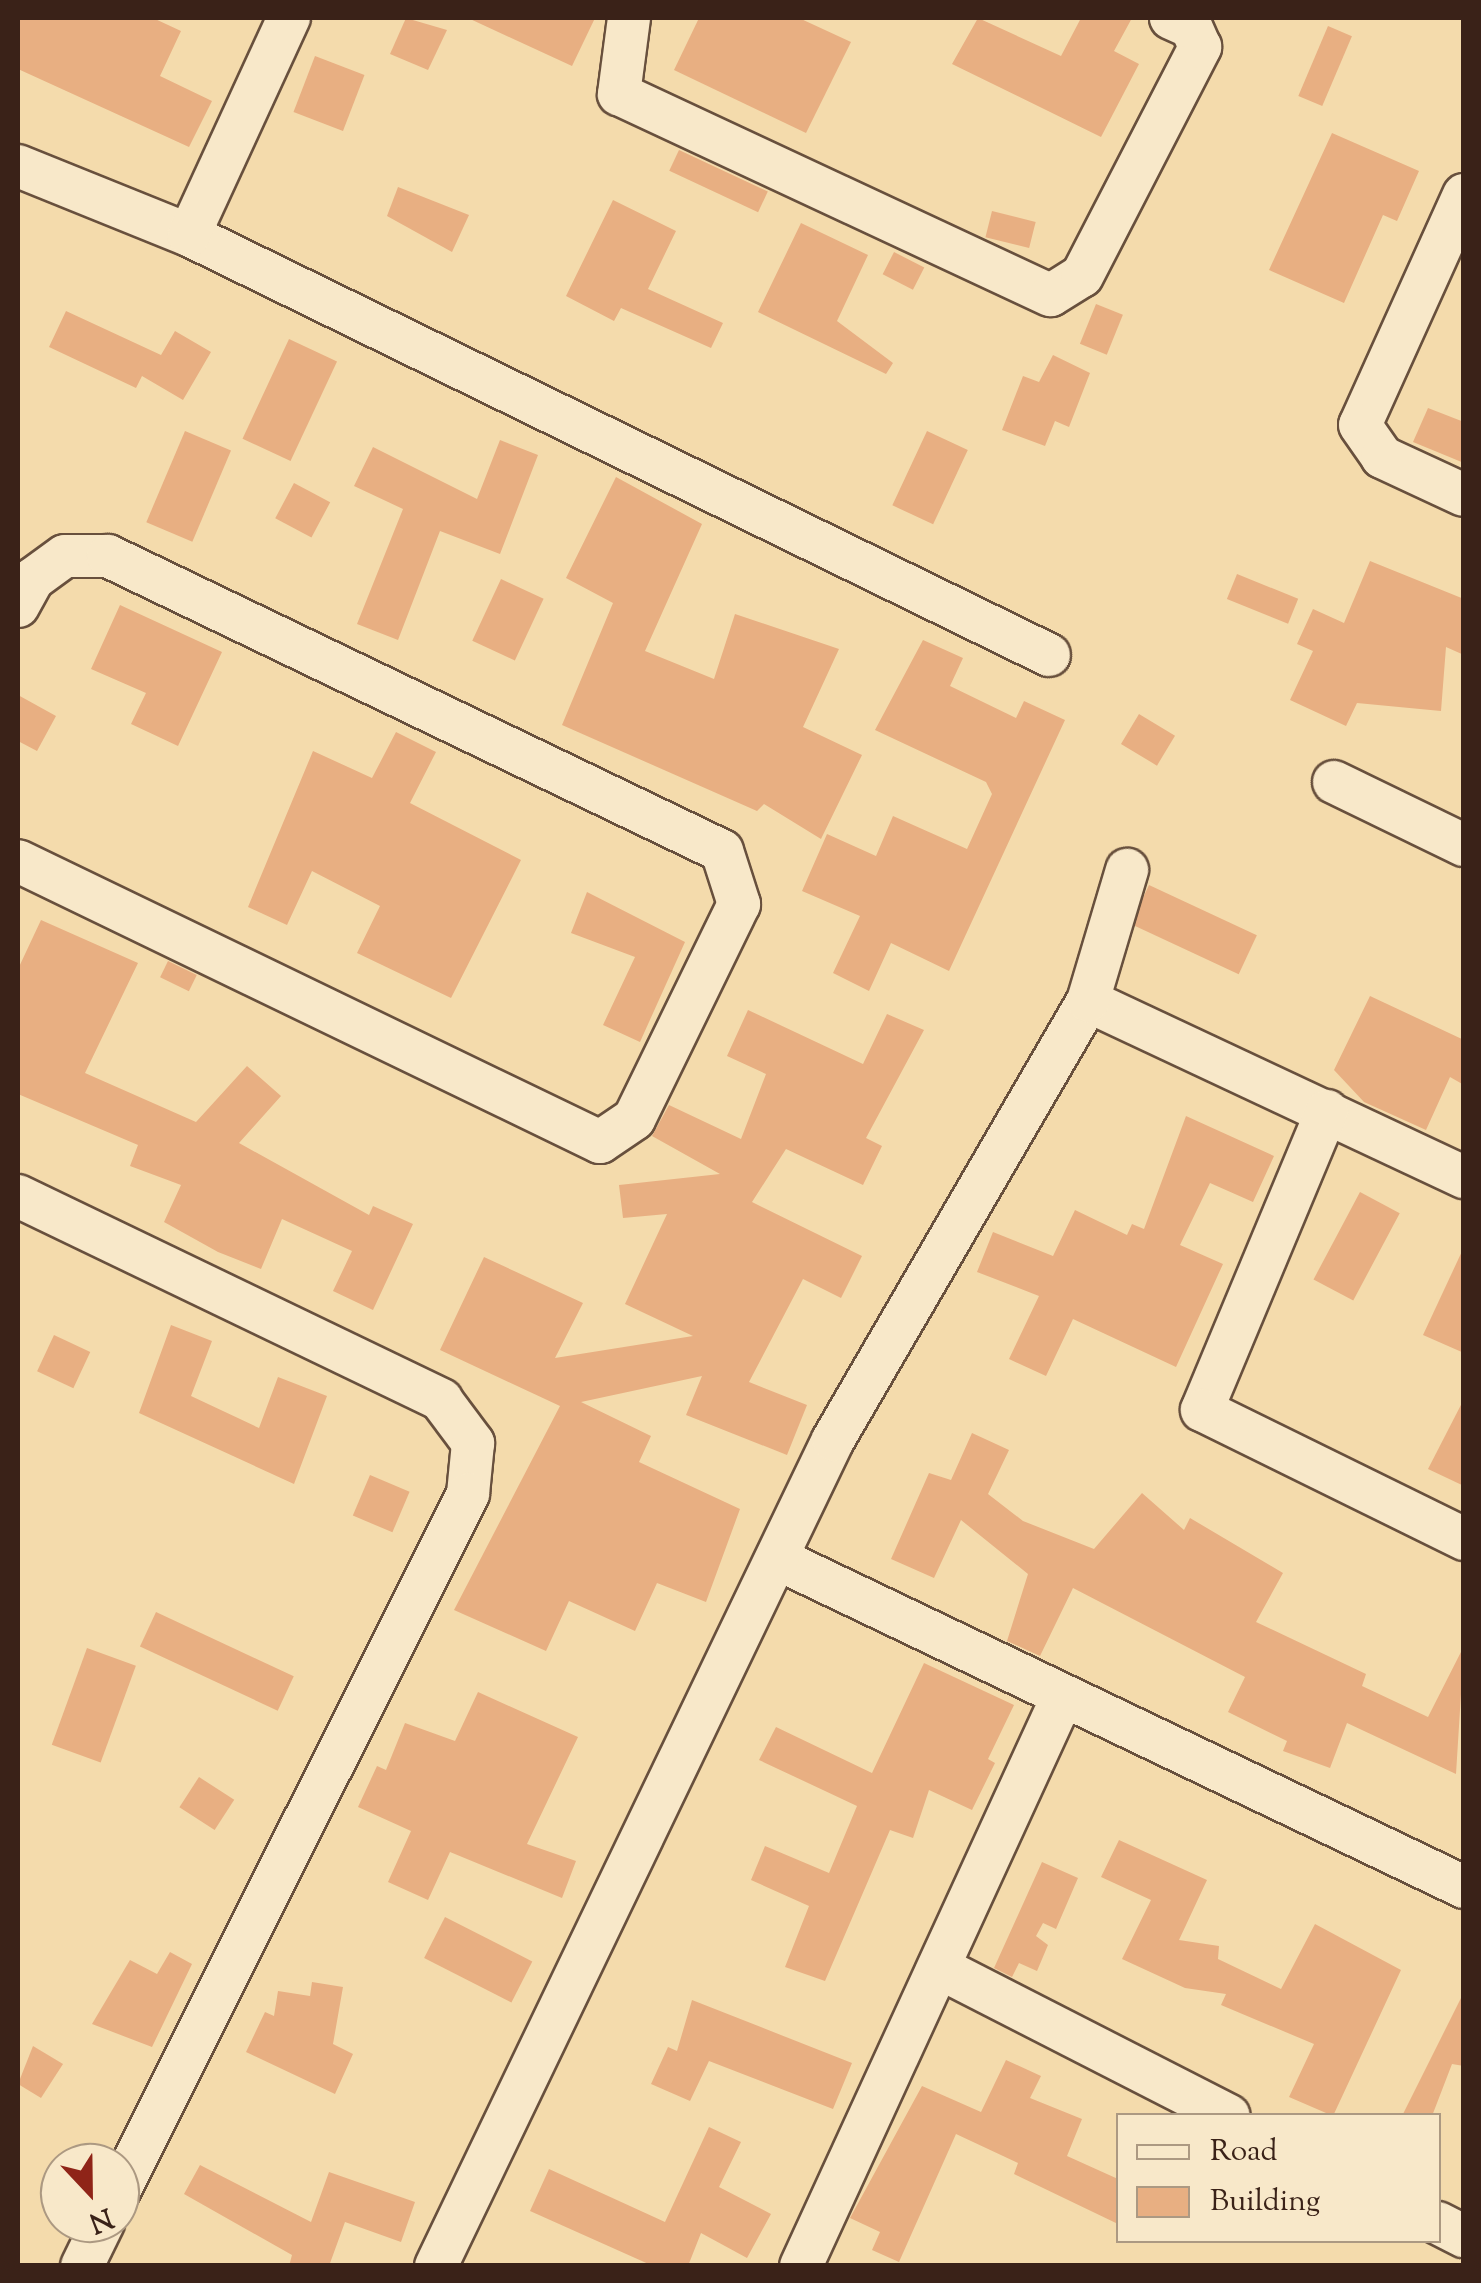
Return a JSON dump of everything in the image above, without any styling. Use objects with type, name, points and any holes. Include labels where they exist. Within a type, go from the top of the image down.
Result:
[{"type":"street","points":[[189,235],[289,18]]},
{"type":"street","points":[[629,18],[618,94],[1051,294],[1082,276],[1200,47],[1171,18]]},
{"type":"street","points":[[18,166],[189,235],[1048,655]]},
{"type":"street","points":[[1464,195],[1360,424],[1382,457],[1464,495]]},
{"type":"street","points":[[18,606],[33,579],[66,556],[108,556],[722,851],[738,904],[634,1119],[600,1142],[18,861]]},
{"type":"street","points":[[1334,782],[1464,846]]},
{"type":"street","points":[[436,2266],[833,1440],[1088,1001],[1127,870]]},
{"type":"street","points":[[1088,1001],[1464,1177]]},
{"type":"street","points":[[1327,1111],[1202,1410],[1464,1539]]},
{"type":"street","points":[[18,1196],[441,1400],[473,1443],[468,1494],[140,2149]]},
{"type":"street","points":[[778,1558],[1062,1698],[1464,1887]]},
{"type":"street","points":[[802,2265],[942,1969],[1062,1698]]},
{"type":"street","points":[[942,1969],[1223,2113]]},
{"type":"street","points":[[1441,2224],[1464,2236]]},
{"type":"street","points":[[82,2266],[93,2243]]},
{"type":"building","points":[[18,18],[153,18],[181,31],[160,76],[212,101],[189,147],[18,69]]},
{"type":"building","points":[[406,18],[447,30],[428,70],[390,54]]},
{"type":"building","points":[[468,18],[595,18],[572,66]]},
{"type":"building","points":[[699,18],[799,18],[851,42],[806,133],[674,70]]},
{"type":"building","points":[[978,18],[1061,56],[1081,18],[1132,18],[1114,51],[1139,64],[1101,137],[952,64]]},
{"type":"building","points":[[1328,26],[1352,36],[1322,106],[1298,96]]},
{"type":"building","points":[[315,56],[364,75],[343,131],[293,112]]},
{"type":"building","points":[[1332,133],[1419,171],[1397,221],[1383,215],[1344,303],[1269,270]]},
{"type":"building","points":[[679,150],[768,191],[758,212],[669,171]]},
{"type":"building","points":[[398,187],[469,215],[452,252],[387,216]]},
{"type":"building","points":[[613,200],[676,231],[648,289],[723,323],[711,348],[621,308],[614,321],[566,296]]},
{"type":"building","points":[[992,211],[1036,222],[1029,248],[985,237]]},
{"type":"building","points":[[801,223],[868,255],[837,321],[893,363],[886,374],[758,312]]},
{"type":"building","points":[[894,252],[924,267],[913,290],[883,274]]},
{"type":"building","points":[[1096,304],[1123,315],[1107,355],[1080,344]]},
{"type":"building","points":[[66,311],[161,355],[175,331],[211,352],[183,400],[142,376],[136,388],[49,347]]},
{"type":"building","points":[[289,339],[337,361],[291,461],[243,439]]},
{"type":"building","points":[[1053,355],[1090,373],[1069,427],[1055,421],[1045,446],[1002,430],[1023,376],[1039,382]]},
{"type":"building","points":[[1428,408],[1464,422],[1464,463],[1413,442]]},
{"type":"building","points":[[185,431],[231,451],[192,542],[146,522]]},
{"type":"building","points":[[927,431],[968,450],[933,524],[892,505]]},
{"type":"building","points":[[500,440],[538,455],[500,554],[440,531],[398,640],[357,624],[403,509],[354,486],[373,447],[477,499]]},
{"type":"building","points":[[616,477],[702,524],[645,651],[714,679],[735,614],[839,649],[803,727],[862,755],[821,839],[764,804],[757,811],[562,725],[613,603],[566,578]]},
{"type":"building","points":[[294,483],[330,502],[311,538],[275,518]]},
{"type":"building","points":[[1370,561],[1464,599],[1464,655],[1446,647],[1441,711],[1357,703],[1346,726],[1290,700],[1313,651],[1297,644],[1313,609],[1344,623]]},
{"type":"building","points":[[1237,574],[1298,599],[1288,624],[1227,599]]},
{"type":"building","points":[[501,579],[544,599],[515,660],[472,641]]},
{"type":"building","points":[[120,605],[222,652],[178,746],[131,724],[146,693],[91,669]]},
{"type":"building","points":[[923,640],[963,658],[950,686],[1016,718],[1024,701],[1065,720],[949,971],[891,943],[869,991],[833,973],[860,916],[802,891],[827,834],[876,856],[893,816],[967,849],[992,794],[986,782],[875,730]]},
{"type":"building","points":[[18,695],[56,716],[37,751],[18,741]]},
{"type":"building","points":[[1139,714],[1175,736],[1157,766],[1121,744]]},
{"type":"building","points":[[396,732],[436,752],[410,803],[521,860],[451,998],[357,953],[380,906],[312,871],[287,925],[248,907],[313,751],[372,778]]},
{"type":"building","points":[[1149,885],[1257,935],[1239,974],[1131,924]]},
{"type":"building","points":[[587,892],[685,942],[640,1042],[603,1025],[635,957],[571,933]]},
{"type":"building","points":[[41,920],[138,963],[85,1073],[196,1122],[247,1066],[281,1096],[239,1143],[369,1215],[373,1206],[413,1224],[373,1310],[333,1291],[352,1251],[282,1219],[261,1269],[218,1252],[164,1222],[181,1185],[130,1166],[138,1145],[18,1094],[18,969]]},
{"type":"building","points":[[168,961],[197,975],[189,991],[160,977]]},
{"type":"building","points":[[1370,996],[1464,1040],[1464,1085],[1450,1077],[1426,1130],[1364,1102],[1334,1070]]},
{"type":"building","points":[[748,1010],[863,1064],[887,1014],[924,1030],[866,1138],[882,1146],[863,1185],[786,1149],[752,1202],[862,1256],[841,1298],[803,1279],[749,1382],[807,1405],[787,1455],[686,1415],[702,1376],[581,1402],[651,1436],[639,1462],[740,1509],[706,1602],[657,1583],[635,1631],[569,1601],[546,1651],[454,1610],[560,1406],[440,1350],[484,1257],[583,1303],[555,1358],[693,1336],[625,1304],[667,1214],[623,1218],[619,1185],[720,1174],[652,1136],[669,1105],[741,1139],[766,1074],[727,1056]]},
{"type":"building","points":[[1186,1116],[1274,1156],[1253,1202],[1210,1183],[1180,1245],[1223,1264],[1176,1367],[1073,1319],[1046,1376],[1009,1359],[1039,1296],[977,1272],[993,1232],[1053,1256],[1075,1210],[1127,1235],[1132,1224],[1144,1229]]},
{"type":"building","points":[[1360,1192],[1400,1213],[1353,1301],[1314,1279]]},
{"type":"building","points":[[1464,1247],[1464,1353],[1423,1335]]},
{"type":"building","points":[[171,1325],[212,1341],[191,1396],[259,1428],[278,1377],[327,1396],[294,1484],[139,1413]]},
{"type":"building","points":[[54,1335],[90,1352],[73,1388],[37,1371]]},
{"type":"building","points":[[1464,1399],[1464,1486],[1428,1469]]},
{"type":"building","points":[[972,1433],[1009,1450],[988,1494],[1023,1521],[1094,1549],[1142,1493],[1184,1530],[1190,1518],[1283,1573],[1256,1622],[1366,1674],[1362,1686],[1428,1717],[1464,1646],[1456,1774],[1347,1723],[1330,1768],[1283,1751],[1287,1741],[1228,1712],[1245,1677],[1073,1588],[1040,1656],[1007,1641],[1028,1574],[961,1520],[934,1578],[891,1559],[929,1473],[951,1480]]},
{"type":"building","points":[[370,1475],[410,1492],[392,1532],[353,1516]]},
{"type":"building","points":[[156,1612],[294,1676],[278,1711],[140,1646]]},
{"type":"building","points":[[87,1648],[136,1666],[101,1763],[52,1745]]},
{"type":"building","points":[[924,1663],[1014,1705],[988,1759],[995,1763],[972,1810],[929,1790],[913,1838],[890,1830],[825,1981],[785,1967],[809,1906],[751,1880],[765,1846],[829,1873],[857,1806],[759,1760],[776,1727],[872,1773]]},
{"type":"building","points":[[478,1692],[578,1737],[527,1844],[576,1861],[562,1898],[450,1852],[428,1900],[388,1882],[411,1831],[358,1807],[377,1766],[386,1770],[405,1723],[455,1741]]},
{"type":"building","points":[[199,1777],[234,1800],[215,1830],[179,1807]]},
{"type":"building","points":[[1119,1840],[1207,1880],[1179,1940],[1219,1946],[1218,1959],[1281,1989],[1315,1924],[1401,1970],[1334,2113],[1289,2097],[1314,2044],[1221,2005],[1226,1994],[1185,1988],[1122,1959],[1151,1900],[1101,1877]]},
{"type":"building","points":[[1042,1862],[1078,1878],[1056,1929],[1043,1923],[1036,1936],[1048,1945],[1037,1971],[1019,1963],[1012,1977],[994,1968]]},
{"type":"building","points":[[445,1917],[532,1961],[511,2002],[424,1958]]},
{"type":"building","points":[[170,1952],[192,1964],[152,2047],[92,2024],[130,1960],[157,1974]]},
{"type":"building","points":[[312,1982],[343,1987],[333,2044],[353,2054],[335,2094],[246,2052],[265,2012],[274,2016],[278,1991],[310,1996]]},
{"type":"building","points":[[1464,1992],[1464,2066],[1452,2064],[1433,2113],[1404,2113]]},
{"type":"building","points":[[692,2000],[852,2063],[833,2109],[709,2061],[690,2101],[651,2084],[668,2047],[677,2051]]},
{"type":"building","points":[[33,2046],[63,2064],[41,2098],[18,2084]]},
{"type":"building","points":[[1006,2060],[1041,2076],[1030,2098],[1082,2119],[1067,2156],[1116,2178],[1116,2223],[1014,2174],[1018,2163],[956,2134],[899,2262],[872,2250],[880,2232],[850,2218],[922,2086],[981,2112]]},
{"type":"building","points":[[709,2127],[741,2142],[719,2187],[771,2214],[747,2258],[701,2233],[688,2266],[653,2266],[530,2211],[549,2169],[665,2222]]},
{"type":"building","points":[[200,2165],[311,2222],[329,2172],[415,2202],[401,2242],[345,2222],[329,2266],[289,2266],[292,2255],[184,2194]]}]
